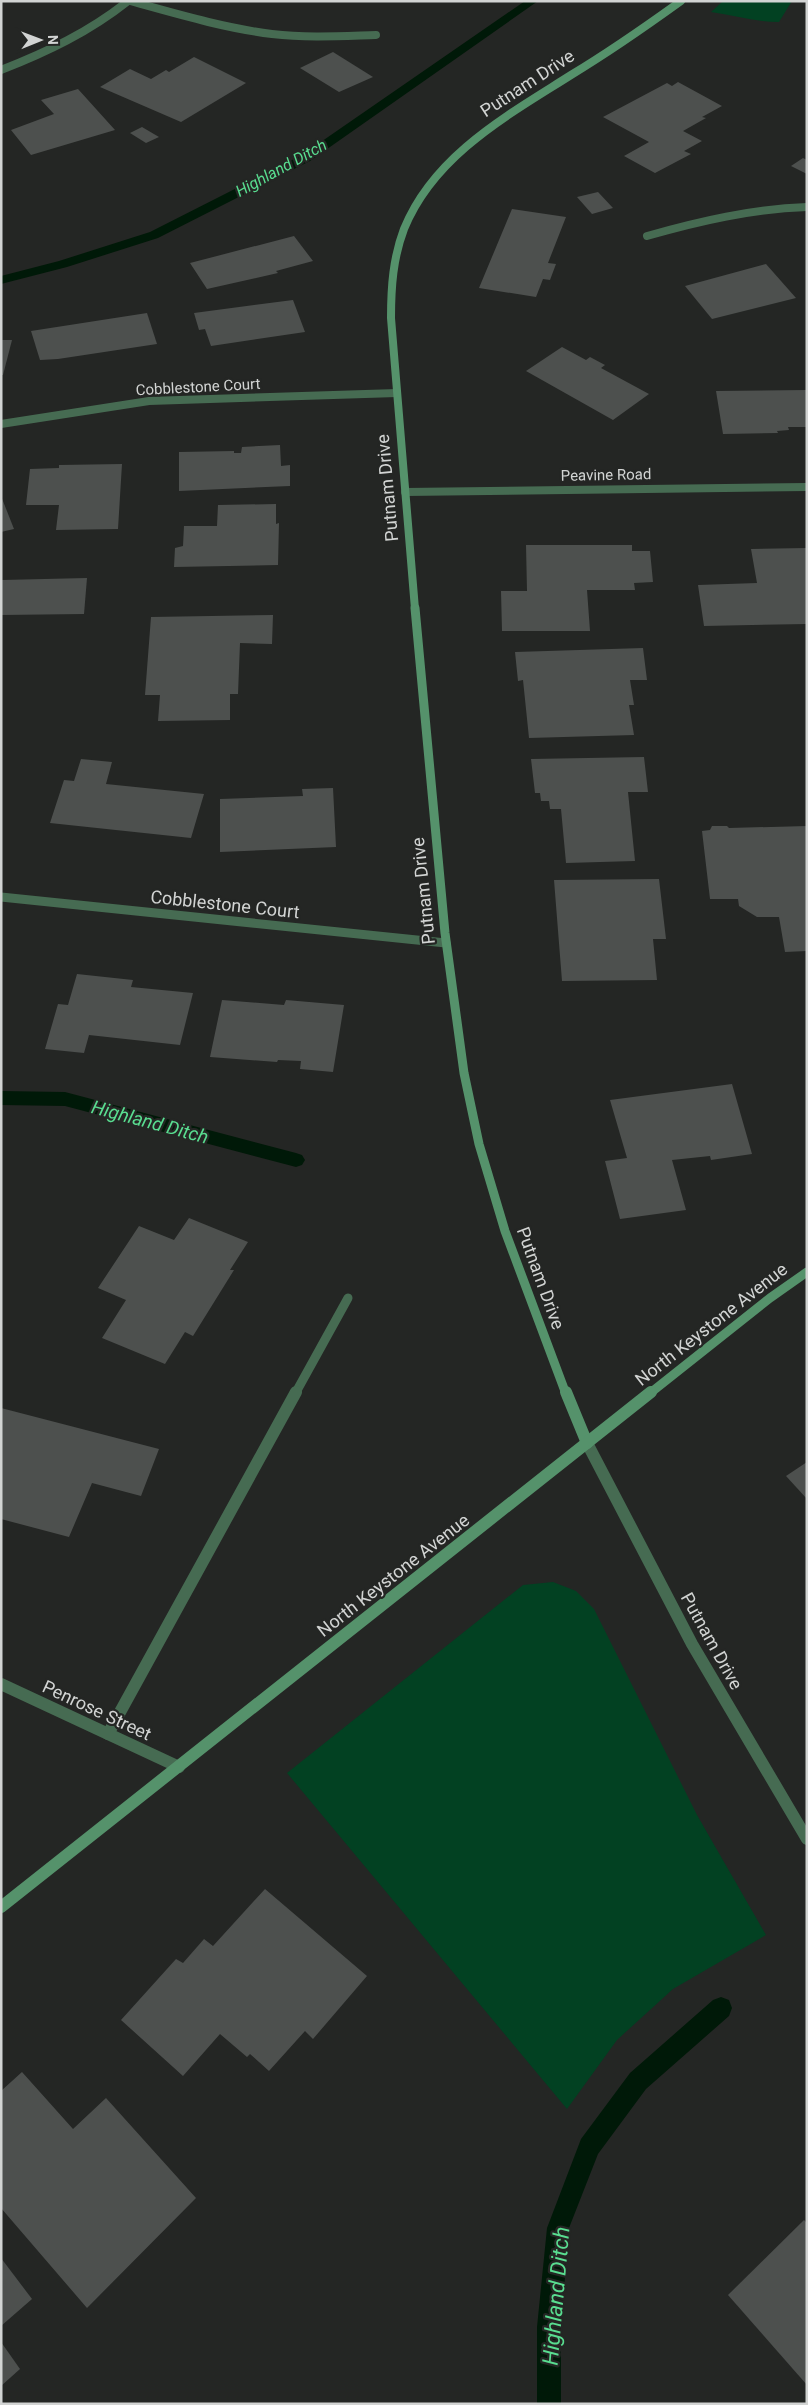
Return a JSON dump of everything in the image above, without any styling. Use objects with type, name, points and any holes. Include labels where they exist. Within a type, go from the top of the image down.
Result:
[{"type":"street","points":[[1,70],[36,57],[79,36],[129,1],[224,26],[274,34],[326,37],[376,35]]},
{"type":"street","name":"Putnam Drive","points":[[681,1],[639,31],[506,115],[454,155],[435,175],[414,209],[396,250],[392,278],[392,308],[397,393],[446,943],[455,1019],[470,1103],[492,1188],[510,1250],[587,1443],[630,1532],[749,1744],[807,1839]]},
{"type":"street","points":[[647,236],[719,216],[754,210],[807,207]]},
{"type":"street","name":"Cobblestone Court","points":[[1,424],[80,410],[149,401],[397,393]]},
{"type":"street","name":"Peavine Road","points":[[405,492],[807,487]]},
{"type":"street","name":"Cobblestone Court","points":[[1,897],[446,943]]},
{"type":"street","name":"North Keystone Avenue","points":[[1,1907],[587,1443],[807,1272]]},
{"type":"street","points":[[108,1734],[348,1298]]},
{"type":"street","name":"Penrose Street","points":[[1,1684],[179,1766]]},
{"type":"green space","points":[[723,1],[792,1],[779,22],[770,22],[711,12]]},
{"type":"green space","points":[[553,1582],[576,1591],[594,1609],[697,1815],[766,1935],[673,1989],[617,2040],[567,2109],[287,1773],[523,1585]]},
{"type":"building","points":[[333,52],[373,77],[339,92],[300,68]]},
{"type":"building","points":[[194,57],[246,83],[181,122],[100,87],[130,69],[151,79],[166,70],[169,72]]},
{"type":"building","points":[[678,82],[722,106],[702,117],[706,118],[683,131],[702,141],[684,151],[691,154],[655,173],[624,156],[649,142],[603,117],[667,83],[672,86]]},
{"type":"building","points":[[78,89],[115,130],[31,155],[11,130],[54,114],[41,100]]},
{"type":"building","points":[[142,127],[159,137],[146,143],[130,133]]},
{"type":"building","points":[[803,158],[807,160],[807,174],[791,166]]},
{"type":"building","points":[[598,192],[613,208],[592,214],[577,197]]},
{"type":"building","points":[[512,209],[566,217],[548,263],[556,264],[550,280],[543,279],[536,297],[479,288]]},
{"type":"building","points":[[294,236],[313,261],[276,271],[278,273],[207,289],[190,263]]},
{"type":"building","points":[[766,264],[796,298],[712,319],[685,286]]},
{"type":"building","points":[[293,300],[305,332],[211,346],[205,329],[199,330],[194,313]]},
{"type":"building","points":[[147,313],[157,344],[40,360],[31,331]]},
{"type":"building","points":[[1,340],[12,340],[3,375],[1,375]]},
{"type":"building","points":[[562,347],[586,360],[590,357],[605,365],[601,368],[649,394],[613,420],[526,371]]},
{"type":"building","points":[[807,390],[807,427],[788,427],[789,430],[777,431],[778,433],[723,434],[716,391]]},
{"type":"building","points":[[280,445],[281,466],[290,465],[290,486],[179,491],[179,452],[234,451],[234,453],[241,453],[242,447]]},
{"type":"building","points":[[122,464],[118,529],[56,530],[59,505],[26,505],[30,469],[59,468],[59,465]]},
{"type":"building","points":[[1,496],[14,529],[1,532]]},
{"type":"building","points":[[276,504],[276,524],[279,523],[278,565],[174,567],[175,548],[183,546],[184,526],[217,526],[218,505]]},
{"type":"building","points":[[526,545],[632,545],[632,551],[650,551],[653,582],[634,583],[635,590],[587,590],[590,631],[502,631],[501,591],[527,591]]},
{"type":"building","points":[[807,548],[807,624],[704,626],[698,585],[757,583],[751,549]]},
{"type":"building","points":[[87,578],[84,614],[1,615],[2,580]]},
{"type":"building","points":[[273,615],[272,644],[240,643],[238,694],[230,694],[230,720],[158,721],[160,695],[145,695],[151,617]]},
{"type":"building","points":[[643,648],[647,680],[630,680],[634,705],[629,705],[634,735],[529,738],[523,680],[518,681],[515,652]]},
{"type":"building","points":[[644,757],[648,792],[628,792],[635,861],[566,863],[561,809],[550,809],[549,801],[541,801],[540,793],[535,793],[531,759]]},
{"type":"building","points":[[81,759],[112,762],[106,784],[204,794],[191,838],[50,823],[64,780],[74,781]]},
{"type":"building","points":[[333,788],[336,847],[220,852],[220,799],[303,796],[302,789]]},
{"type":"building","points":[[712,826],[727,826],[729,828],[807,826],[807,951],[785,952],[779,917],[757,917],[739,906],[738,899],[710,899],[702,831],[710,830]]},
{"type":"building","points":[[659,879],[666,939],[653,939],[657,980],[562,981],[554,880]]},
{"type":"building","points":[[77,974],[133,980],[131,987],[193,993],[180,1045],[89,1035],[84,1053],[45,1049],[58,1004],[68,1005]]},
{"type":"building","points":[[222,1000],[284,1005],[286,1000],[344,1005],[333,1072],[300,1069],[301,1061],[278,1060],[277,1062],[210,1057]]},
{"type":"building","points":[[732,1084],[752,1154],[711,1160],[710,1156],[672,1160],[686,1210],[620,1219],[605,1161],[627,1158],[610,1100]]},
{"type":"building","points":[[189,1218],[248,1242],[230,1270],[234,1270],[193,1336],[185,1332],[165,1364],[102,1338],[126,1300],[98,1288],[139,1226],[174,1240]]},
{"type":"building","points":[[1,1408],[159,1449],[141,1496],[92,1483],[69,1537],[1,1519]]},
{"type":"building","points":[[807,1462],[807,1499],[786,1476]]},
{"type":"building","points":[[265,1889],[367,1976],[313,2039],[305,2031],[269,2071],[250,2054],[247,2057],[220,2034],[183,2076],[121,2020],[176,1959],[183,1963],[204,1939],[213,1946]]},
{"type":"building","points":[[22,2072],[73,2129],[106,2098],[196,2198],[87,2308],[1,2208],[1,2091]]},
{"type":"building","points":[[804,2220],[807,2223],[807,2385],[728,2295]]},
{"type":"building","points":[[1,2258],[32,2299],[1,2326]]},
{"type":"building","points":[[1,2342],[20,2369],[1,2386]]},
{"type":"waterway","name":"Highland Ditch","points":[[1,280],[63,264],[154,235],[306,158],[533,1]]},
{"type":"waterway","name":"Highland Ditch","points":[[1,1098],[65,1099],[296,1160]]},
{"type":"waterway","name":"Highland Ditch","points":[[549,2404],[549,2327],[558,2228],[589,2147],[638,2081],[721,2008]]}]
